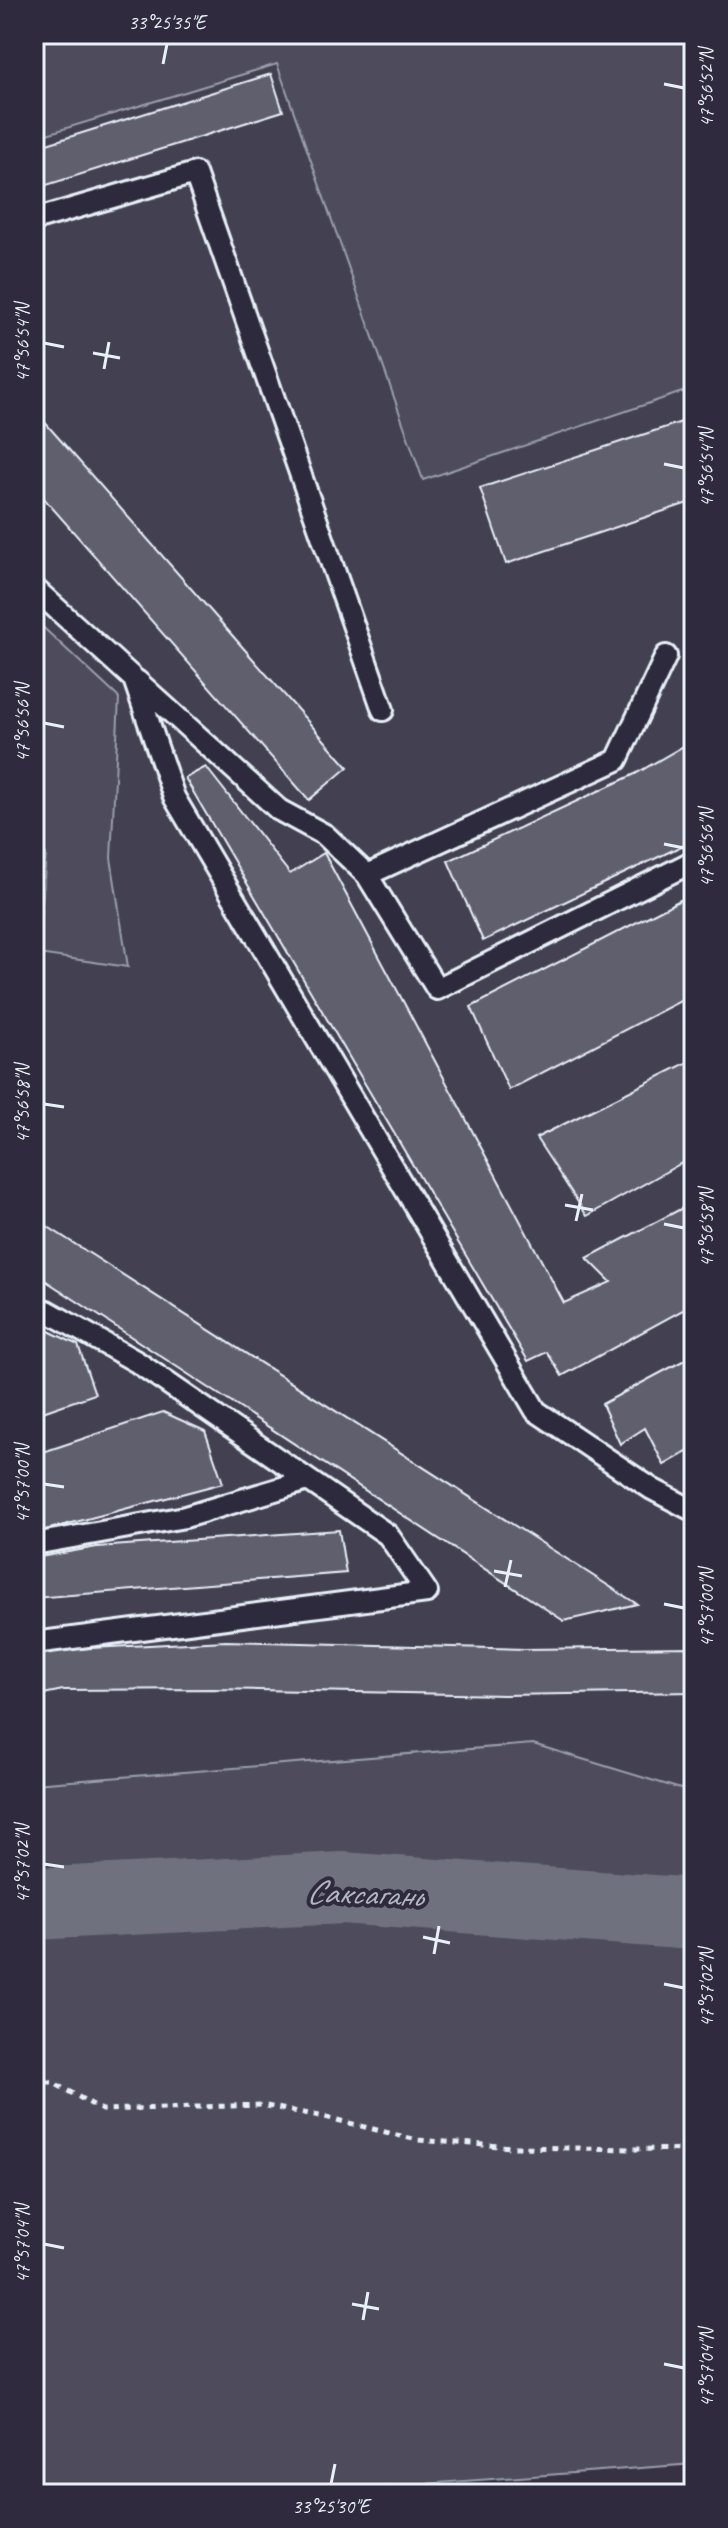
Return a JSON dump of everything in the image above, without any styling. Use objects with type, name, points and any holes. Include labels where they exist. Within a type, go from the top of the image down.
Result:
[{"type":"lane","points":[[34,220],[195,173],[383,710]]},
{"type":"lane","points":[[34,588],[279,810],[325,835],[367,875],[437,989],[694,861]]},
{"type":"lane","points":[[367,875],[617,760],[666,656]]},
{"type":"lane","points":[[134,679],[174,797],[536,1411],[652,1489],[694,1511]]},
{"type":"lane","points":[[34,1308],[47,1311],[137,1362],[388,1535],[427,1592],[34,1643]]},
{"type":"lane","points":[[34,1544],[185,1517],[308,1480]]},
{"type":"path","points":[[34,2082],[52,2082],[102,2110],[261,2105],[417,2140],[529,2148],[694,2150]]},
{"type":"shaded area","points":[[34,34],[694,34],[694,388],[423,480],[277,64],[34,138]]},
{"type":"shaded area","points":[[277,63],[423,480],[694,388],[694,1793],[533,1744],[34,1784],[34,853],[46,854],[127,966],[111,858],[119,699],[34,619],[34,138]]},
{"type":"shaded area","points":[[34,619],[119,698],[111,858],[128,967],[38,954],[46,854],[34,853]]},
{"type":"shaded area","points":[[533,1744],[694,1793],[694,2464],[288,2494],[34,2494],[34,1784]]},
{"type":"building","points":[[271,74],[283,111],[34,189],[34,148]]},
{"type":"building","points":[[34,410],[348,767],[309,800],[34,487]]},
{"type":"building","points":[[694,418],[694,501],[506,564],[480,488]]},
{"type":"building","points":[[694,740],[694,840],[483,941],[448,861],[635,774]]},
{"type":"building","points":[[206,767],[290,874],[324,853],[564,1303],[611,1282],[587,1258],[694,1202],[694,1304],[562,1376],[547,1352],[528,1361],[185,778]]},
{"type":"building","points":[[694,893],[694,994],[509,1090],[471,1007]]},
{"type":"building","points":[[694,1059],[694,1156],[587,1216],[536,1138]]},
{"type":"building","points":[[42,1223],[637,1604],[564,1621],[34,1273],[34,1226]]},
{"type":"building","points":[[34,1324],[78,1345],[95,1394],[34,1415]]},
{"type":"building","points":[[694,1355],[694,1448],[664,1465],[645,1428],[620,1444],[602,1404]]},
{"type":"building","points":[[163,1412],[205,1431],[223,1483],[34,1533],[34,1455]]},
{"type":"building","points":[[339,1530],[346,1573],[34,1598],[34,1558],[97,1547]]},
{"type":"building","points":[[226,1641],[524,1649],[694,1647],[694,1692],[504,1695],[212,1689],[63,1690],[34,1696],[34,1651]]},
{"type":"waterway","name":"Саксагань","points":[[34,1904],[342,1888],[694,1914]]}]
